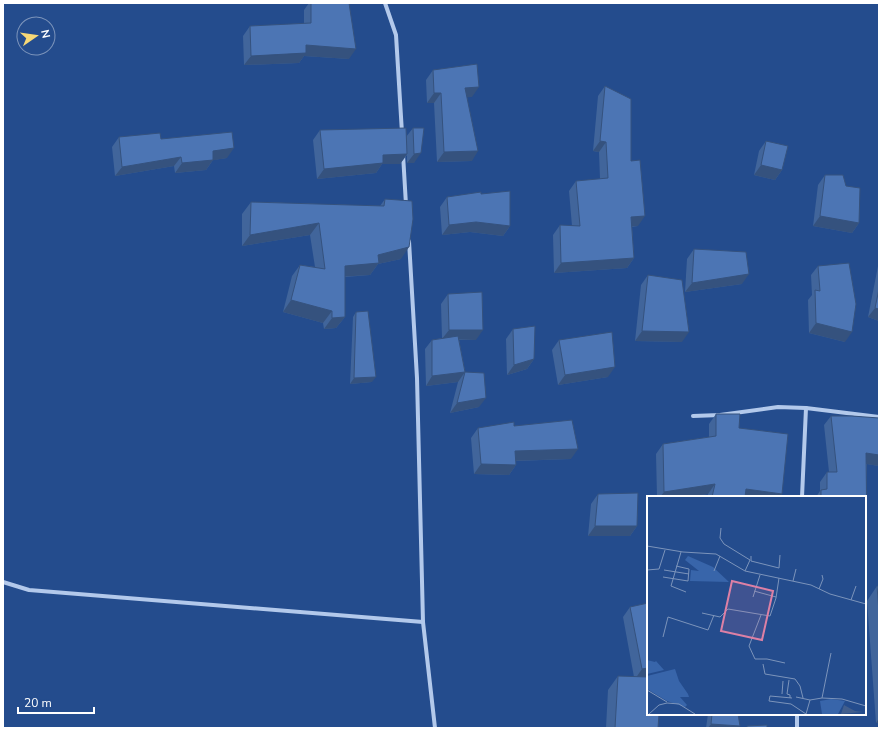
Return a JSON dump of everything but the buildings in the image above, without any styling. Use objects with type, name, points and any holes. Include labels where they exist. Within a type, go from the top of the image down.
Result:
[{"type":"street","points":[[385,3],[396,35],[402,135]]},
{"type":"street","points":[[403,151],[407,213]]},
{"type":"street","points":[[408,236],[417,378],[424,622],[435,728]]},
{"type":"street","points":[[693,416],[778,407],[806,408],[879,417]]},
{"type":"street","points":[[802,496],[806,408]]},
{"type":"street","points":[[3,582],[29,590],[424,622]]},
{"type":"street","points":[[797,715],[797,728]]}]
